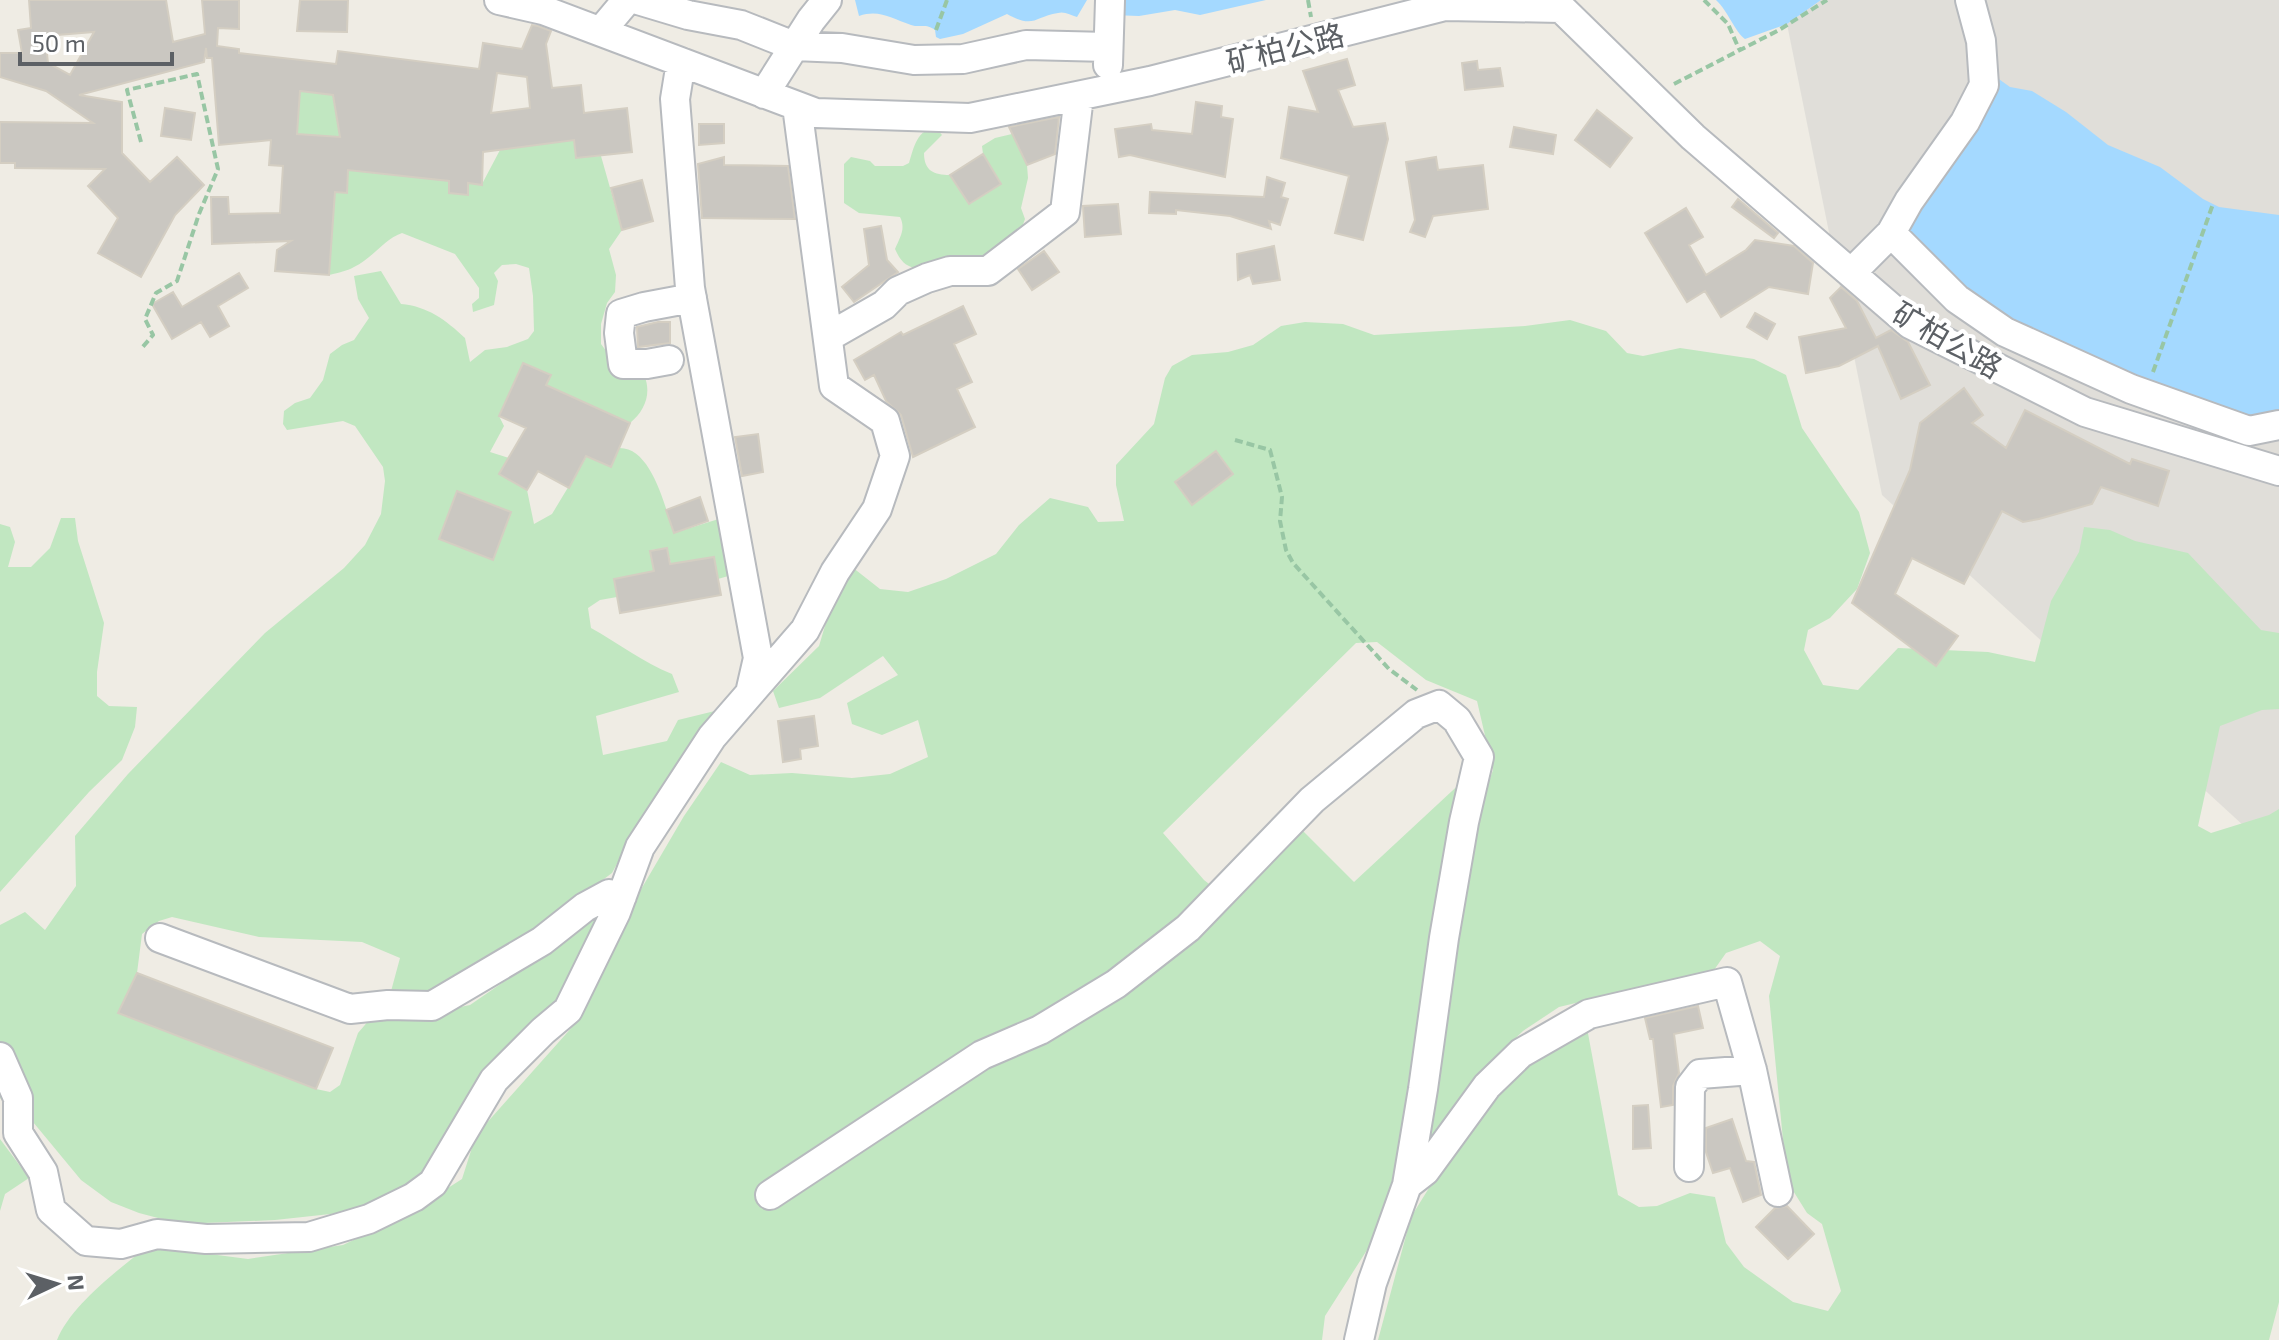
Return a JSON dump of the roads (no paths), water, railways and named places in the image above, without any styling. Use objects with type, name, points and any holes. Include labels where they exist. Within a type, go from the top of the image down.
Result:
[{"type":"street","name":"矿柏公路","points":[[499,0],[540,5],[816,113],[970,118],[1079,96],[1445,6],[1489,4],[1561,8],[1693,137],[1910,324],[2085,412],[2279,471]]},
{"type":"street","points":[[601,31],[627,0]]},
{"type":"street","points":[[638,0],[688,15],[741,25],[794,46],[842,48],[914,60],[963,59],[1026,45],[1108,47]]},
{"type":"street","points":[[764,94],[827,0]]},
{"type":"street","points":[[1108,89],[1110,0]]},
{"type":"street","points":[[1851,273],[1891,233],[1909,201],[1965,122],[1984,85],[1981,41],[1970,0]]},
{"type":"street","points":[[681,62],[675,99],[680,186],[692,298],[758,658],[750,694]]},
{"type":"street","points":[[828,337],[884,305],[898,291],[927,278],[950,271],[988,271],[1065,212],[1079,96]]},
{"type":"street","points":[[0,1057],[18,1098],[18,1133],[43,1172],[51,1210],[86,1241],[121,1244],[157,1234],[206,1239],[309,1237],[369,1219],[414,1197],[433,1183],[494,1080],[568,1010],[622,896],[640,847],[712,737],[805,630],[835,572],[877,509],[895,456],[885,421],[834,386],[797,106]]},
{"type":"street","points":[[1891,233],[1957,299],[2005,332],[2249,431],[2279,425]]},
{"type":"street","points":[[669,360],[623,364],[619,333],[621,314],[692,298]]},
{"type":"street","points":[[2129,425],[2147,388]]},
{"type":"street","points":[[770,1195],[982,1055],[1040,1030],[1116,984],[1188,928],[1312,800],[1416,714],[1439,705],[1457,720],[1479,757],[1444,938],[1407,1185],[1372,1283],[1359,1340]]},
{"type":"street","points":[[160,938],[350,1009],[388,1005],[432,1006],[542,941],[585,907],[609,894],[622,896]]},
{"type":"street","points":[[1407,1185],[1425,1171],[1487,1086],[1521,1053],[1589,1014],[1727,982],[1752,1070],[1778,1192]]},
{"type":"street","points":[[1689,1167],[1690,1087],[1700,1074],[1752,1070]]},
{"type":"water","points":[[855,0],[1087,0],[1077,17],[1060,13],[1023,21],[1007,14],[963,34],[940,39],[929,27],[911,25],[880,14],[859,16]]},
{"type":"water","points":[[1113,0],[1266,0],[1200,15],[1175,10],[1139,16],[1112,15]]},
{"type":"water","points":[[1716,0],[1821,0],[1787,24],[1745,39]]},
{"type":"water","points":[[1996,77],[2010,87],[2032,91],[2066,112],[2108,145],[2160,167],[2219,207],[2279,215],[2279,414],[2265,420],[2250,416],[2120,371],[2025,329],[1969,293],[1902,224]]}]
